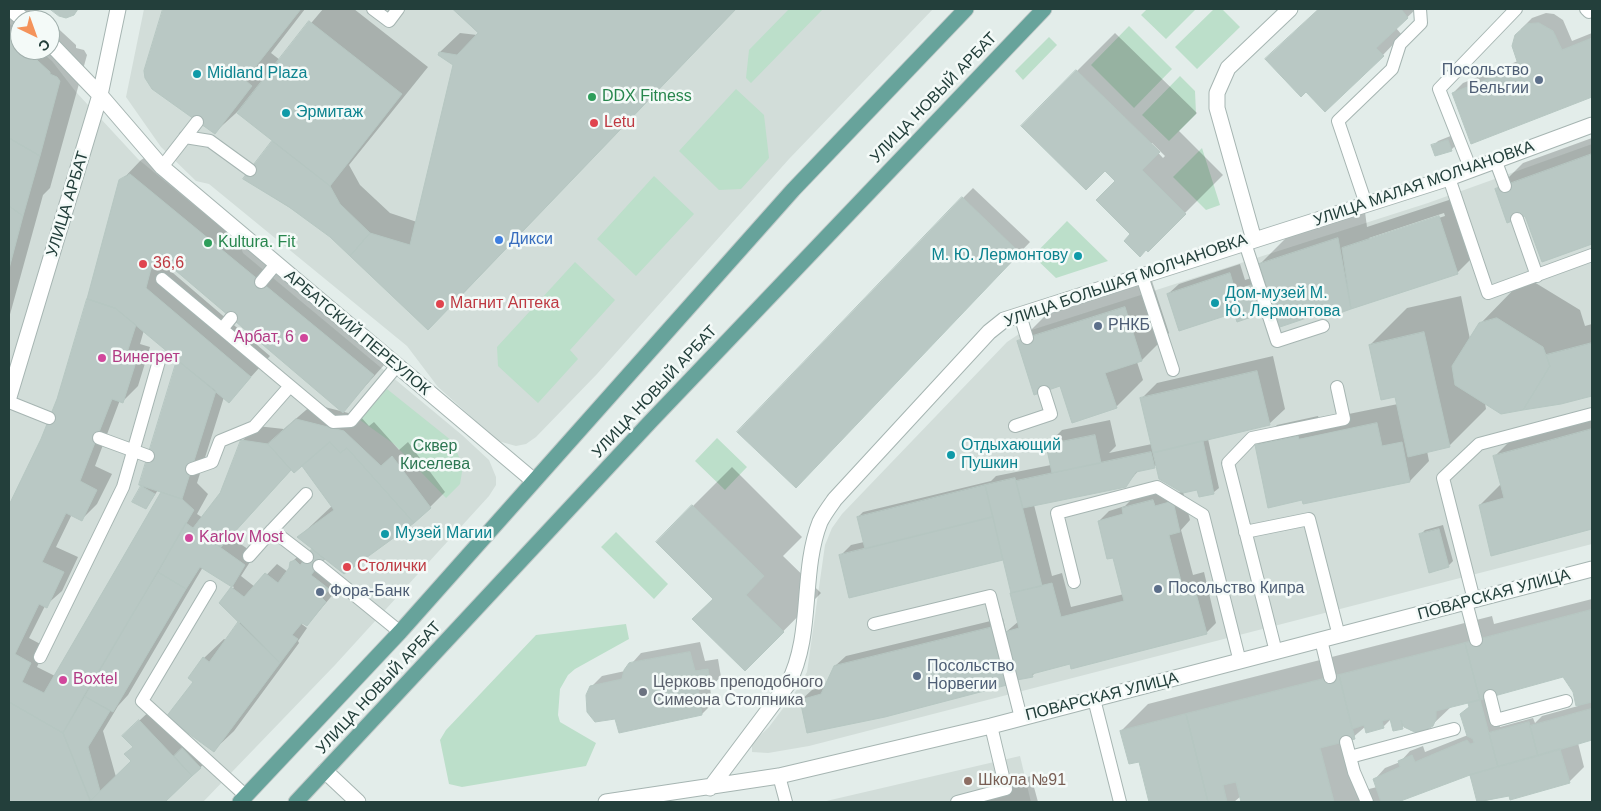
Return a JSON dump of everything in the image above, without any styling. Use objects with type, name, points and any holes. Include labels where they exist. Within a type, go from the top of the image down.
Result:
[{"type":"main road","name":"УЛИЦА НОВЫЙ АРБАТ","points":[[243,799],[400,632],[793,190],[966,9]]},
{"type":"main road","name":"УЛИЦА НОВЫЙ АРБАТ","points":[[296,802],[658,414],[1044,9]]},
{"type":"street","name":"УЛИЦА АРБАТ","points":[[9,396],[100,95],[118,9]]},
{"type":"street","name":"УЛИЦА БОЛЬШАЯ МОЛЧАНОВКА","points":[[710,788],[788,684],[798,665],[814,541],[821,520],[835,499],[989,332],[997,324],[1020,315],[1250,241],[1217,108],[1217,93],[1228,68],[1290,9]]},
{"type":"street","name":"АРБАТСКИЙ ПЕРЕУЛОК","points":[[60,53],[100,95],[162,167],[396,367],[534,481]]},
{"type":"street","name":"УЛИЦА МАЛАЯ МОЛЧАНОВКА","points":[[1250,241],[1449,178],[1592,125]]},
{"type":"street","name":"ПОВАРСКАЯ УЛИЦА","points":[[606,802],[710,788],[779,776],[991,726],[1592,569]]},
{"type":"street","points":[[325,772],[358,802]]},
{"type":"lane","points":[[373,9],[389,21],[398,9]]},
{"type":"lane","points":[[1366,204],[1338,121],[1392,69],[1400,44],[1422,23],[1420,9]]},
{"type":"lane","points":[[1471,170],[1439,89],[1516,9]]},
{"type":"lane","points":[[162,167],[197,122]]},
{"type":"lane","points":[[185,137],[210,141],[250,170]]},
{"type":"lane","points":[[1496,162],[1505,186]]},
{"type":"lane","points":[[1449,178],[1488,294],[1592,255]]},
{"type":"lane","points":[[1517,219],[1537,276]]},
{"type":"lane","points":[[1250,241],[1277,340],[1322,326]]},
{"type":"lane","points":[[261,282],[276,264]]},
{"type":"lane","points":[[1142,276],[1173,370]]},
{"type":"lane","points":[[162,279],[333,422],[351,421],[396,367]]},
{"type":"lane","points":[[1020,315],[1027,338]]},
{"type":"lane","points":[[222,329],[231,318]]},
{"type":"lane","points":[[40,657],[123,487],[159,360]]},
{"type":"lane","points":[[192,469],[212,462],[220,440],[254,428],[290,386]]},
{"type":"lane","points":[[1276,652],[1228,464],[1252,438],[1344,419],[1337,387]]},
{"type":"lane","points":[[1015,426],[1051,414],[1044,392]]},
{"type":"lane","points":[[9,402],[50,418]]},
{"type":"lane","points":[[1476,640],[1470,601],[1443,478],[1479,444],[1592,414]]},
{"type":"lane","points":[[99,438],[148,456]]},
{"type":"lane","points":[[1074,582],[1057,513],[1157,487],[1203,515],[1240,662]]},
{"type":"lane","points":[[249,556],[306,494]]},
{"type":"lane","points":[[1245,532],[1309,519],[1339,636]]},
{"type":"lane","points":[[272,530],[306,557]]},
{"type":"lane","points":[[318,566],[400,632]]},
{"type":"lane","points":[[210,587],[142,701],[243,799]]},
{"type":"lane","points":[[874,624],[990,596],[1021,718]]},
{"type":"lane","points":[[1320,640],[1330,678]]},
{"type":"lane","points":[[1490,696],[1496,720],[1566,701]]},
{"type":"lane","points":[[1094,700],[1120,802]]},
{"type":"lane","points":[[957,802],[1006,789],[991,726]]},
{"type":"lane","points":[[1350,756],[1454,729]]},
{"type":"lane","points":[[1346,742],[1354,772],[1368,802]]},
{"type":"lane","points":[[779,776],[786,802]]},
{"type":"shaded area","points":[[144,9],[933,9],[789,159],[597,374],[536,437],[526,444],[516,446],[498,441],[438,387],[407,346],[209,184],[196,181],[161,147],[126,97]]},
{"type":"shaded area","points":[[9,23],[10,60],[52,61],[76,92],[138,159],[239,242],[243,253],[462,435],[489,460],[496,477],[496,485],[489,496],[335,665],[203,802],[9,802]]},
{"type":"shaded area","points":[[1592,144],[1592,544],[809,746],[768,753],[752,752],[752,743],[769,727],[796,691],[807,672],[825,545],[832,528],[842,514],[1007,342],[1019,334],[1428,203]]},
{"type":"shaded area","name":"Школа №91","points":[[1020,756],[1031,802],[822,802]]},
{"type":"green space","points":[[789,9],[823,9],[751,83],[746,78],[749,50]]},
{"type":"green space","points":[[1147,9],[1196,9],[1166,39],[1141,15]]},
{"type":"green space","points":[[1214,9],[1222,9],[1240,27],[1197,69],[1175,47]]},
{"type":"green space","points":[[1129,26],[1172,69],[1134,108],[1091,65]]},
{"type":"green space","points":[[1049,37],[1057,45],[1023,80],[1015,71]]},
{"type":"green space","points":[[1180,76],[1195,91],[1196,114],[1169,141],[1142,115]]},
{"type":"green space","points":[[736,89],[764,115],[769,158],[741,189],[719,190],[679,151]]},
{"type":"green space","points":[[1202,148],[1220,205],[1206,210],[1173,177]]},
{"type":"green space","points":[[654,176],[694,214],[636,276],[597,239]]},
{"type":"green space","points":[[1067,221],[1108,261],[1056,278],[1033,256]]},
{"type":"green space","points":[[575,262],[615,300],[570,350],[578,359],[538,403],[498,366],[497,347]]},
{"type":"green space","name":"Сквер Киселева","points":[[387,389],[452,441],[463,466],[460,484],[446,498],[394,444],[360,420]]},
{"type":"green space","points":[[717,438],[747,467],[725,490],[695,461]]},
{"type":"green space","points":[[616,532],[668,584],[654,599],[601,547]]},
{"type":"green space","points":[[626,624],[629,639],[575,669],[568,675],[560,689],[558,715],[560,722],[596,743],[586,766],[462,787],[449,784],[440,740],[446,730],[536,635]]},
{"type":"building","points":[[50,9],[78,9],[74,15],[66,18],[60,16],[60,10]]},
{"type":"building","name":"Midland Plaza","points":[[163,9],[301,9],[245,80],[252,86],[215,134],[152,89],[145,78],[144,71]]},
{"type":"building","points":[[453,9],[736,9],[428,330],[350,256],[370,233],[410,245],[453,65],[438,55],[439,52],[457,55],[478,33]]},
{"type":"building","points":[[1319,9],[1401,9],[1408,18],[1376,48],[1384,56],[1325,112],[1306,92],[1301,97],[1265,59]]},
{"type":"building","points":[[309,21],[402,94],[330,186],[237,113]]},
{"type":"building","name":"Посольство Бельгии","points":[[1539,23],[1553,31],[1562,50],[1592,38],[1592,97],[1471,144],[1452,93],[1519,67],[1512,46],[1515,35],[1527,24]]},
{"type":"building","points":[[9,34],[10,60],[37,60],[50,74],[57,77],[60,81],[40,156],[9,138]]},
{"type":"building","points":[[1076,70],[1160,152],[1142,170],[1186,214],[1148,252],[1146,250],[1140,257],[1124,241],[1130,234],[1096,200],[1115,181],[1105,171],[1086,190],[1021,126]]},
{"type":"building","points":[[9,138],[40,156],[23,216],[9,206]]},
{"type":"building","points":[[1448,140],[1452,151],[1435,156],[1431,145]]},
{"type":"building","points":[[272,141],[330,186],[340,204],[370,233],[350,256],[330,237],[289,207],[243,179]]},
{"type":"building","points":[[1592,154],[1592,244],[1542,262],[1525,216],[1507,223],[1495,189]]},
{"type":"building","points":[[130,174],[374,375],[343,413],[155,253],[146,288],[251,377],[229,403],[115,308],[87,299],[119,180]]},
{"type":"building","points":[[962,197],[1020,253],[796,488],[737,432]]},
{"type":"building","points":[[9,206],[23,216],[9,269]]},
{"type":"building","points":[[1439,216],[1458,274],[1351,309],[1342,248]]},
{"type":"building","points":[[1338,238],[1351,309],[1334,315],[1333,309],[1280,327],[1259,264]]},
{"type":"building","name":"Дом-музей М. Ю. Лермонтова","points":[[1230,273],[1235,290],[1254,284],[1263,313],[1237,322],[1234,313],[1179,331],[1167,294]]},
{"type":"building","points":[[87,299],[115,308],[136,325],[125,359],[136,362],[123,403],[112,399],[80,481],[97,490],[82,521],[66,513],[42,562],[64,572],[47,608],[39,604],[15,654],[31,663],[22,682],[44,693],[161,492],[182,499],[194,510],[63,733],[9,702],[9,505],[41,439],[57,399]]},
{"type":"building","points":[[1125,307],[1142,361],[1105,373],[1117,408],[1072,423],[1060,386],[1034,395],[1017,341]]},
{"type":"building","points":[[1497,318],[1543,347],[1550,366],[1523,410],[1501,414],[1455,385],[1452,366],[1479,323]]},
{"type":"building","points":[[1424,332],[1450,447],[1408,457],[1395,397],[1381,400],[1369,345]]},
{"type":"building","points":[[1592,343],[1592,396],[1561,404],[1523,410],[1550,366],[1546,355]]},
{"type":"building","points":[[177,360],[216,391],[182,499],[139,485]]},
{"type":"building","points":[[1257,371],[1270,425],[1153,453],[1140,398]]},
{"type":"building","points":[[296,419],[344,431],[381,466],[392,456],[431,508],[414,523],[347,448],[340,453],[330,442],[294,473],[268,444]]},
{"type":"building","points":[[1377,423],[1382,446],[1402,442],[1410,482],[1303,504],[1302,500],[1268,508],[1255,445],[1298,436],[1299,439]]},
{"type":"building","points":[[1592,429],[1592,529],[1491,556],[1479,505],[1504,498],[1493,456]]},
{"type":"building","points":[[1095,435],[1101,463],[1052,473],[1046,445]]},
{"type":"building","points":[[241,440],[268,444],[291,470],[221,547],[193,528],[220,493]]},
{"type":"building","points":[[1203,441],[1214,494],[1199,497],[1197,490],[1183,493],[1159,479],[1153,453]]},
{"type":"building","points":[[330,442],[340,453],[347,448],[414,523],[344,574],[297,537],[334,510],[302,466]]},
{"type":"building","points":[[1151,452],[1155,468],[1136,472],[1126,487],[1023,508],[1016,481]]},
{"type":"building","points":[[1015,478],[1042,586],[1011,593],[985,485]]},
{"type":"building","points":[[985,485],[993,517],[865,549],[857,517]]},
{"type":"building","points":[[141,486],[155,494],[146,509],[132,502]]},
{"type":"building","name":"Посольство Кипра","points":[[1153,500],[1155,506],[1173,501],[1180,532],[1169,535],[1182,585],[1193,582],[1207,634],[1071,669],[1070,664],[1032,674],[1033,677],[1017,680],[1005,632],[1019,628],[1010,593],[1052,583],[1061,617],[1124,601],[1113,558],[1107,559],[1098,521],[1123,514],[1122,508]]},
{"type":"building","points":[[692,505],[764,576],[746,595],[784,632],[745,671],[692,619],[713,599],[656,542]]},
{"type":"building","points":[[993,517],[1003,560],[849,598],[839,555]]},
{"type":"building","points":[[186,523],[245,565],[232,587],[200,567],[186,589],[158,572]]},
{"type":"building","points":[[1439,529],[1449,567],[1429,573],[1419,534]]},
{"type":"building","points":[[312,549],[324,559],[311,575],[329,589],[322,598],[326,602],[307,626],[302,623],[292,635],[298,639],[280,663],[219,603],[231,587],[244,597],[265,573],[278,583],[289,568],[290,562],[295,560],[300,565]]},
{"type":"building","points":[[158,572],[186,589],[113,712],[84,696]]},
{"type":"building","points":[[1591,610],[1592,702],[1576,706],[1573,692],[1563,677],[1480,700],[1465,643]]},
{"type":"building","points":[[239,621],[280,663],[214,752],[166,717],[193,682],[188,678],[203,657],[209,662]]},
{"type":"building","name":"Посольство Норвегии","points":[[993,627],[1007,685],[885,717],[807,733],[800,700],[821,694],[834,666]]},
{"type":"building","points":[[1465,643],[1480,700],[1436,711],[1436,719],[1433,726],[1419,734],[1404,727],[1401,720],[1403,729],[1393,731],[1390,719],[1382,721],[1384,728],[1366,733],[1364,725],[1352,729],[1339,675]]},
{"type":"building","name":"Церковь преподобного Симеона Столпника","points":[[690,652],[695,671],[708,669],[711,688],[698,689],[702,715],[619,733],[615,719],[595,722],[587,712],[586,695],[590,686],[622,679],[624,670],[629,663]]},
{"type":"building","points":[[1339,675],[1355,739],[1320,748],[1334,802],[1241,802],[1236,782],[1223,785],[1227,802],[1208,802],[1186,714]]},
{"type":"building","points":[[84,696],[110,711],[88,747],[100,791],[90,801],[63,733]]},
{"type":"building","points":[[1480,700],[1498,767],[1470,775],[1398,802],[1381,802],[1373,779],[1400,767],[1398,761],[1412,755],[1415,762],[1467,740],[1470,744],[1474,743],[1473,739],[1467,736],[1460,714],[1469,707],[1468,703]]},
{"type":"building","points":[[9,702],[63,733],[91,802],[9,802]]},
{"type":"building","points":[[1591,709],[1592,740],[1538,756],[1530,726]]},
{"type":"building","points":[[1186,714],[1208,802],[1149,802],[1139,762],[1129,764],[1120,731]]},
{"type":"building","points":[[139,720],[192,776],[165,802],[91,802],[131,761],[124,754],[133,747],[122,736]]},
{"type":"building","points":[[1529,722],[1538,756],[1498,767],[1489,733]]},
{"type":"building","points":[[182,748],[201,768],[192,776],[174,756]]},
{"type":"building","points":[[1560,749],[1570,783],[1510,800],[1509,796],[1477,802],[1470,775]]},
{"type":"place","name":"Midland Plaza","points":[[197,74]]},
{"type":"place","name":"Посольство Бельгии","points":[[1539,80]]},
{"type":"place","name":"DDX Fitness","points":[[592,97]]},
{"type":"place","name":"Эрмитаж","points":[[286,113]]},
{"type":"place","name":"Letu","points":[[594,123]]},
{"type":"place","name":"Дикси","points":[[499,240]]},
{"type":"place","name":"Kultura. Fit","points":[[208,243]]},
{"type":"place","name":"М. Ю. Лермонтову","points":[[1078,256]]},
{"type":"place","name":"36,6","points":[[143,264]]},
{"type":"place","name":"Дом-музей М. Ю. Лермонтова","points":[[1215,303]]},
{"type":"place","name":"Магнит Аптека","points":[[440,304]]},
{"type":"place","name":"РНКБ","points":[[1098,326]]},
{"type":"place","name":"Арбат, 6","points":[[304,338]]},
{"type":"place","name":"Винегрет","points":[[102,358]]},
{"type":"place","name":"Отдыхающий Пушкин","points":[[951,455]]},
{"type":"place","name":"Музей Магии","points":[[385,534]]},
{"type":"place","name":"Karlov Most","points":[[189,538]]},
{"type":"place","name":"Столички","points":[[347,567]]},
{"type":"place","name":"Посольство Кипра","points":[[1158,589]]},
{"type":"place","name":"Фора-Банк","points":[[320,592]]},
{"type":"place","name":"Посольство Норвегии","points":[[917,676]]},
{"type":"place","name":"Boxtel","points":[[63,680]]},
{"type":"place","name":"Церковь преподобного Симеона Столпника","points":[[643,692]]},
{"type":"place","name":"Школа №91","points":[[968,781]]}]
